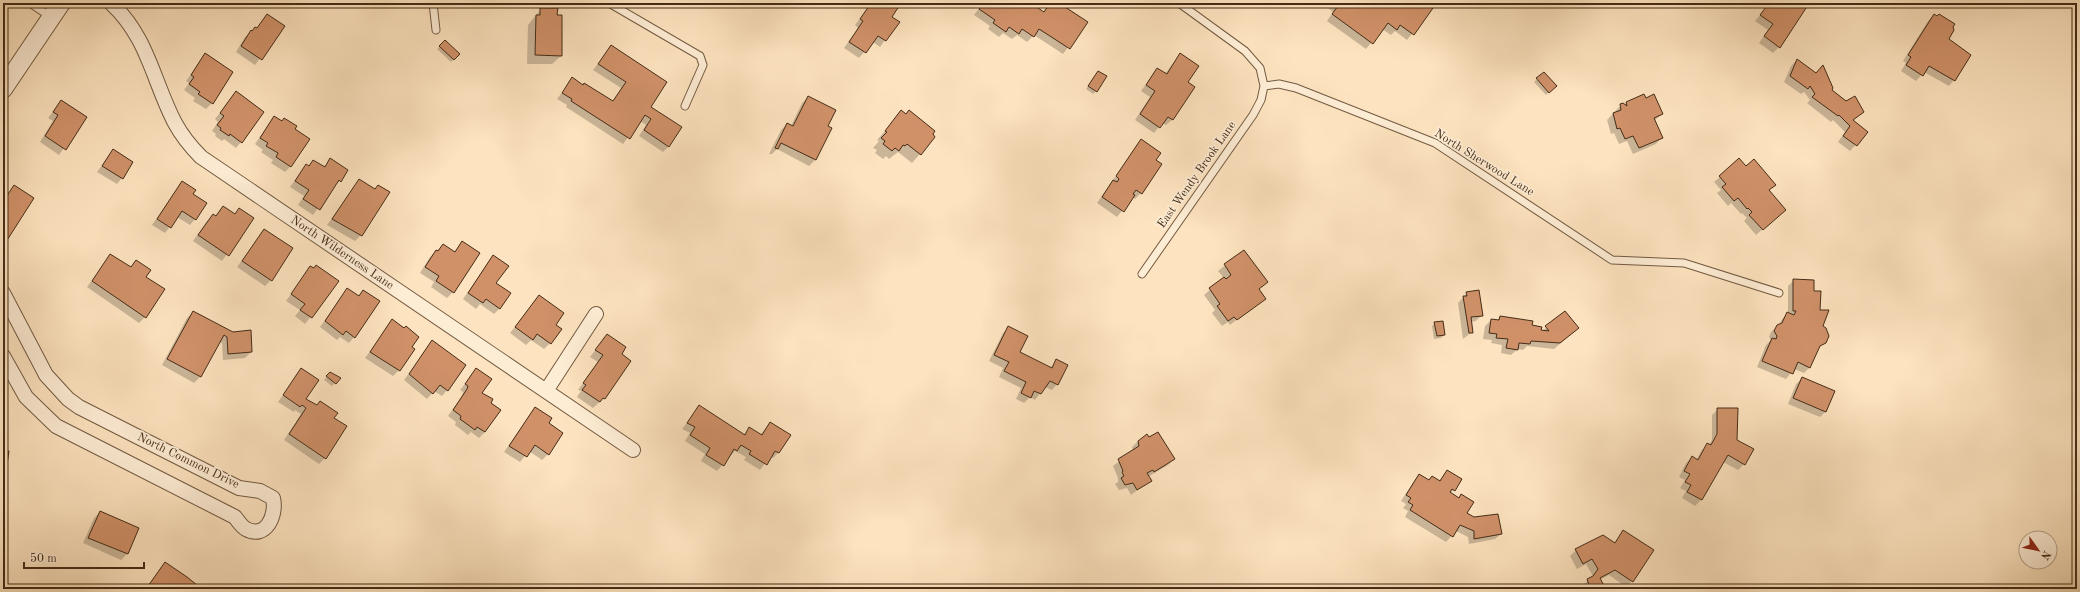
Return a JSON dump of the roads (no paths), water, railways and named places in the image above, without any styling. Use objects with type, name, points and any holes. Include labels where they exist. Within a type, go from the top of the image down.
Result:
[{"type":"street","name":"North Wilderness Lane","points":[[111,3],[126,17],[139,37],[175,122],[186,141],[201,157],[633,450]]},
{"type":"street","points":[[3,89],[56,10]]},
{"type":"street","name":"North Common Drive","points":[[3,293],[46,375],[68,399],[79,407],[239,488],[266,493],[273,498],[275,507],[274,515],[270,523],[263,529],[255,531],[246,529],[235,517],[56,426],[26,397],[3,356]]},
{"type":"street","points":[[546,391],[596,314]]},
{"type":"lane","points":[[30,3],[56,10]]},
{"type":"lane","points":[[433,3],[436,30]]},
{"type":"lane","points":[[609,3],[700,56],[703,65],[685,106]]},
{"type":"lane","points":[[1179,3],[1245,51],[1260,68],[1264,86]]},
{"type":"lane","name":"North Sherwood Lane","points":[[1264,86],[1279,84],[1296,88],[1436,143],[1612,260],[1684,263],[1779,293]]},
{"type":"lane","name":"East Wendy Brook Lane","points":[[1142,274],[1253,115],[1261,100],[1264,86]]}]
